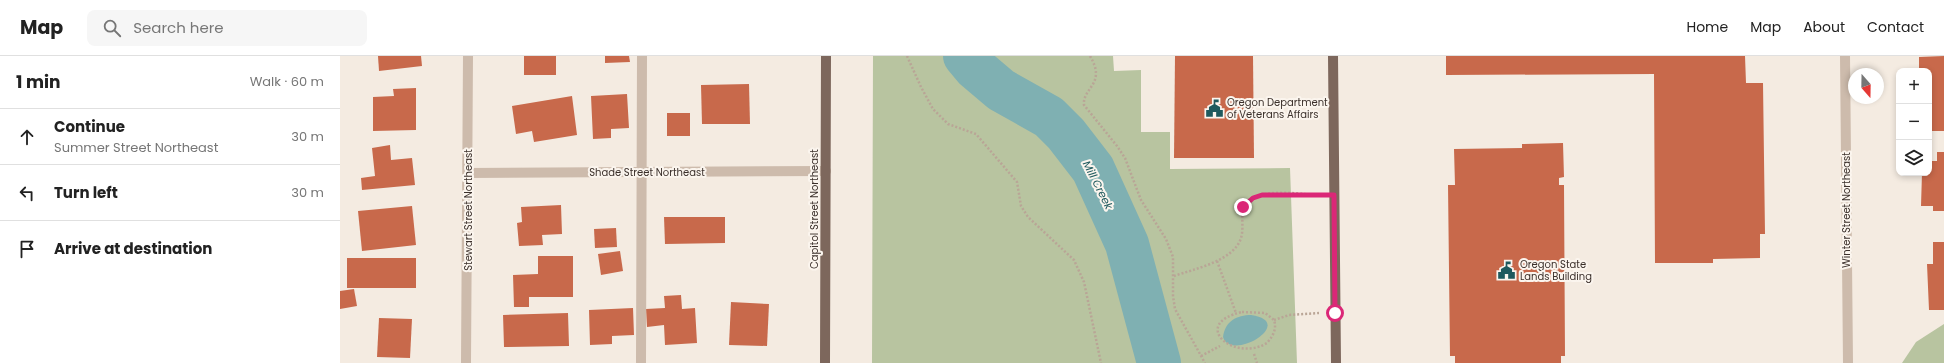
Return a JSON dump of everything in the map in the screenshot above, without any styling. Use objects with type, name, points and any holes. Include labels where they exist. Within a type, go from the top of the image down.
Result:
[{"type":"main road","name":"Capitol Street Northeast","points":[[825,363],[826,56]]},
{"type":"main road","points":[[1333,56],[1336,363]]},
{"type":"street","name":"Stewart Street Northeast","points":[[466,363],[468,56]]},
{"type":"street","points":[[641,363],[643,172],[642,56]]},
{"type":"street","name":"Winter Street Northeast","points":[[1845,56],[1848,363]]},
{"type":"street","name":"Shade Street Northeast","points":[[468,173],[826,171]]},
{"type":"path","points":[[908,56],[921,87],[933,109],[948,124],[976,134],[1017,182],[1021,206],[1028,216],[1066,251],[1076,265],[1084,282],[1101,363]]},
{"type":"path","points":[[1090,56],[1095,68],[1095,80],[1084,100],[1084,105],[1125,158],[1141,200],[1160,229],[1170,250],[1174,264],[1173,296],[1175,309],[1204,363]]},
{"type":"path","points":[[1174,276],[1216,261],[1228,254],[1239,242],[1242,236],[1243,207],[1253,198],[1272,194],[1334,195]]},
{"type":"path","points":[[1216,261],[1236,313]]},
{"type":"path","points":[[1222,349],[1220,346],[1218,331],[1225,321],[1236,313],[1250,311],[1265,313],[1274,320],[1275,330],[1264,347],[1248,356]]},
{"type":"path","points":[[1274,320],[1299,314],[1335,313]]},
{"type":"path","points":[[1201,356],[1220,346]]},
{"type":"path","points":[[1254,354],[1257,363]]},
{"type":"green space","points":[[873,56],[1113,56],[1114,71],[1141,70],[1141,132],[1170,132],[1170,169],[1290,168],[1297,363],[872,363]]},
{"type":"green space","points":[[1944,324],[1944,363],[1902,363],[1916,342]]},
{"type":"water","points":[[1251,315],[1264,319],[1268,325],[1265,332],[1258,338],[1248,343],[1237,346],[1228,344],[1223,337],[1224,331],[1229,323],[1241,316]]},
{"type":"building","points":[[378,56],[421,56],[422,66],[379,71]]},
{"type":"building","points":[[524,56],[556,56],[556,75],[524,75]]},
{"type":"building","points":[[605,56],[629,56],[630,62],[605,63]]},
{"type":"building","name":"Oregon Department of Veterans Affairs","points":[[1175,56],[1253,56],[1254,158],[1174,158]]},
{"type":"building","points":[[1446,56],[1745,56],[1746,83],[1763,83],[1765,234],[1760,234],[1760,258],[1713,259],[1713,263],[1655,263],[1654,74],[1446,75]]},
{"type":"building","points":[[1944,56],[1944,131],[1932,131],[1932,68],[1919,68],[1919,57]]},
{"type":"building","points":[[749,84],[750,124],[702,124],[701,85]]},
{"type":"building","points":[[416,88],[416,130],[373,131],[373,97],[394,96],[393,89]]},
{"type":"building","points":[[627,94],[629,128],[611,129],[611,138],[593,139],[591,96]]},
{"type":"building","points":[[572,96],[577,135],[534,142],[532,131],[516,134],[512,106]]},
{"type":"building","points":[[667,113],[690,113],[690,136],[667,136]]},
{"type":"building","name":"Oregon State Lands Building","points":[[1563,143],[1564,177],[1559,178],[1559,185],[1564,185],[1565,356],[1561,356],[1561,363],[1455,363],[1455,356],[1450,356],[1448,185],[1455,185],[1454,149],[1522,148],[1522,144]]},
{"type":"building","points":[[390,145],[391,160],[412,158],[415,185],[362,190],[361,178],[375,176],[372,148]]},
{"type":"building","points":[[1937,152],[1944,152],[1944,211],[1933,211],[1933,206],[1921,206],[1922,176],[1932,176],[1932,161],[1937,161]]},
{"type":"building","points":[[561,205],[562,234],[542,235],[543,245],[519,246],[517,223],[522,222],[521,207]]},
{"type":"building","points":[[412,206],[416,245],[362,251],[358,211]]},
{"type":"building","points":[[664,217],[725,217],[725,243],[665,244]]},
{"type":"building","points":[[616,228],[617,247],[595,248],[594,229]]},
{"type":"building","points":[[1933,242],[1944,242],[1944,310],[1929,310],[1927,264],[1933,264]]},
{"type":"building","points":[[620,251],[623,271],[601,275],[598,254]]},
{"type":"building","points":[[538,256],[573,256],[573,297],[529,297],[529,307],[514,307],[513,275],[538,274]]},
{"type":"building","points":[[347,258],[416,258],[416,288],[347,288]]},
{"type":"building","points":[[354,289],[357,306],[340,309],[340,291]]},
{"type":"building","points":[[681,295],[682,309],[695,308],[697,343],[665,345],[664,325],[647,327],[646,309],[665,308],[664,296]]},
{"type":"building","points":[[731,302],[769,304],[767,346],[729,345]]},
{"type":"building","points":[[633,308],[634,335],[612,336],[612,344],[590,345],[589,310]]},
{"type":"building","points":[[568,313],[569,346],[504,347],[503,315]]},
{"type":"building","points":[[379,318],[412,319],[410,358],[377,357]]},
{"type":"waterway","name":"Mill Creek","points":[[965,56],[975,68],[1001,90],[1049,117],[1066,134],[1093,169],[1127,244],[1159,363]]},
{"type":"place","name":"Oregon Department of Veterans Affairs","points":[[1214,108]]},
{"type":"place","name":"Oregon State Lands Building","points":[[1507,270]]},
{"type":"route","points":[[1243,207],[1248,201],[1262,195],[1334,195],[1335,313]]}]
